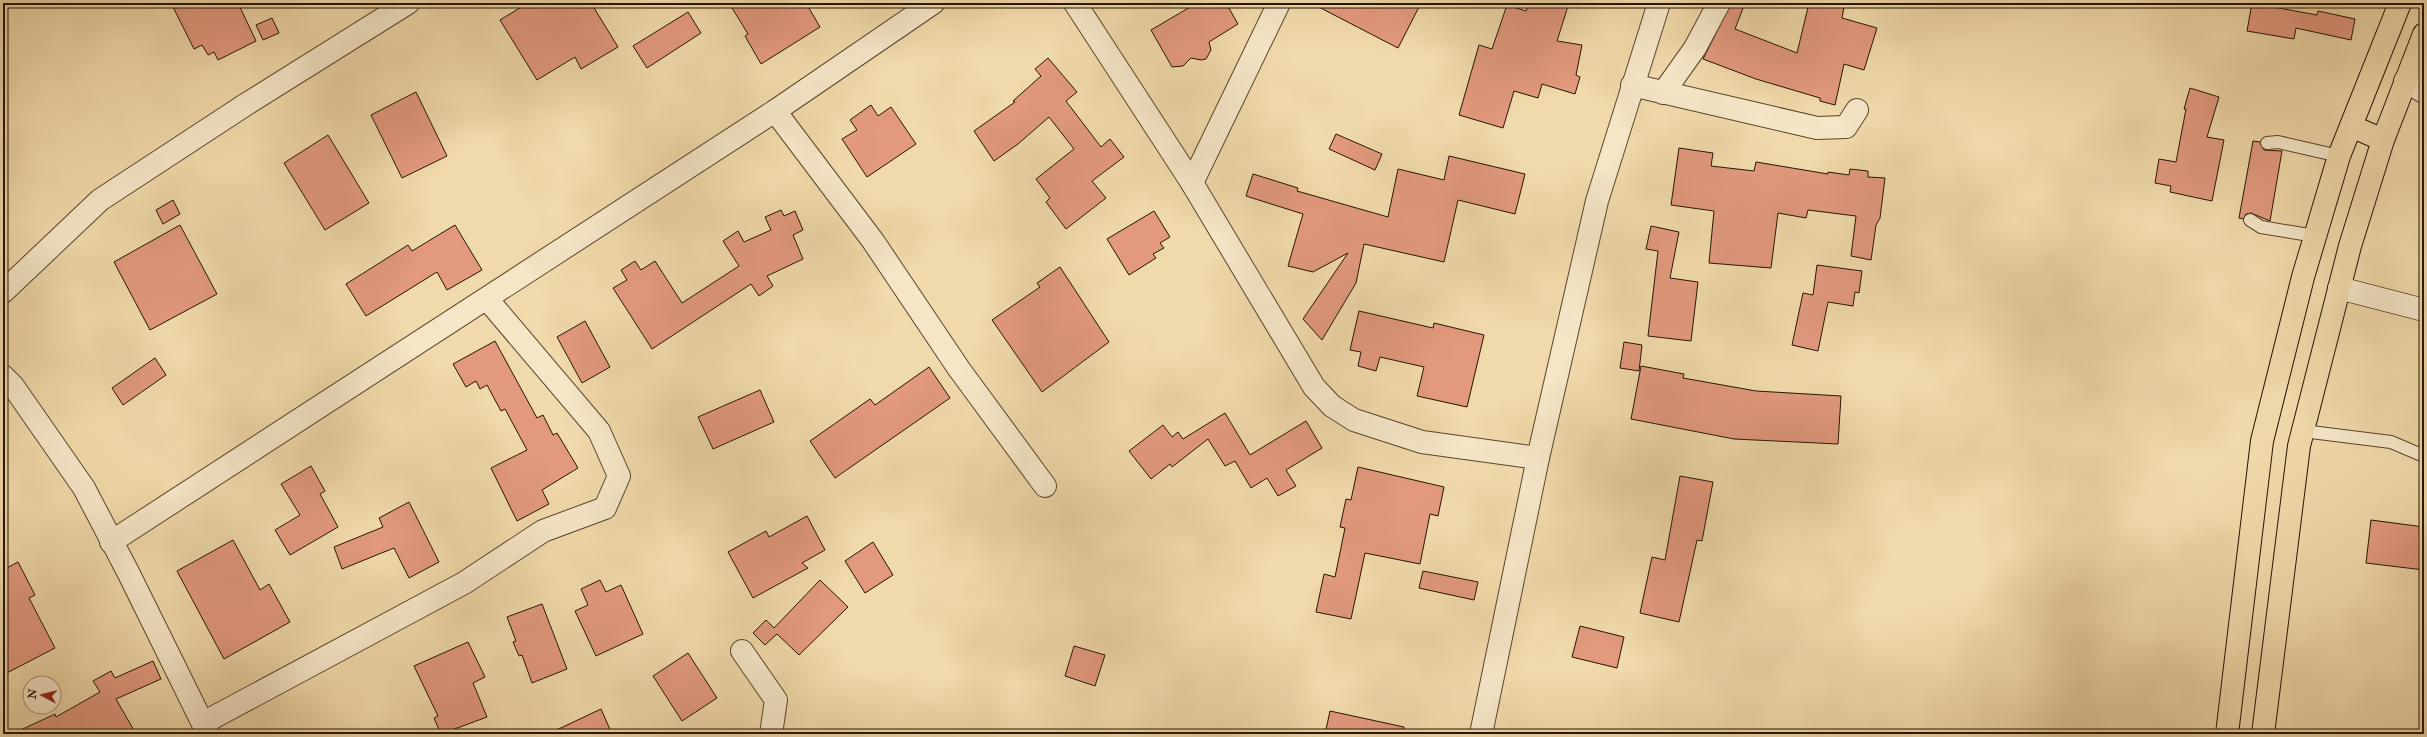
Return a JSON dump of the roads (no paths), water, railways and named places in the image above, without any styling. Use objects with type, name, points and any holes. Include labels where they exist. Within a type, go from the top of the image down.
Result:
[{"type":"main road","points":[[2227,734],[2262,441],[2315,236],[2339,156],[2400,3]]},
{"type":"main road","points":[[2263,734],[2302,431],[2339,288],[2383,140],[2424,34]]},
{"type":"main road","points":[[2351,126],[2383,140]]},
{"type":"street","points":[[3,292],[100,200],[245,105],[408,3]]},
{"type":"street","points":[[112,542],[775,111],[933,3]]},
{"type":"street","points":[[1075,3],[1192,183],[1314,387],[1332,406],[1354,420],[1422,442],[1538,458]]},
{"type":"street","points":[[1192,183],[1279,3]]},
{"type":"street","points":[[1481,734],[1538,458],[1597,200],[1632,85],[1660,3]]},
{"type":"street","points":[[1663,93],[1695,48],[1718,3]]},
{"type":"street","points":[[2405,81],[2424,92]]},
{"type":"street","points":[[1632,85],[1817,128],[1846,127],[1857,110]]},
{"type":"street","points":[[775,111],[873,241],[959,369],[1045,486]]},
{"type":"street","points":[[2339,288],[2424,310]]},
{"type":"street","points":[[3,376],[13,386],[84,488],[128,572],[206,729],[464,583],[544,531],[605,508],[619,476],[599,431],[487,298]]},
{"type":"street","points":[[742,651],[776,700],[771,734]]},
{"type":"lane","points":[[2267,143],[2278,142],[2339,156]]},
{"type":"lane","points":[[2250,220],[2261,226],[2315,236]]},
{"type":"lane","points":[[2302,431],[2391,442],[2424,456]]}]
